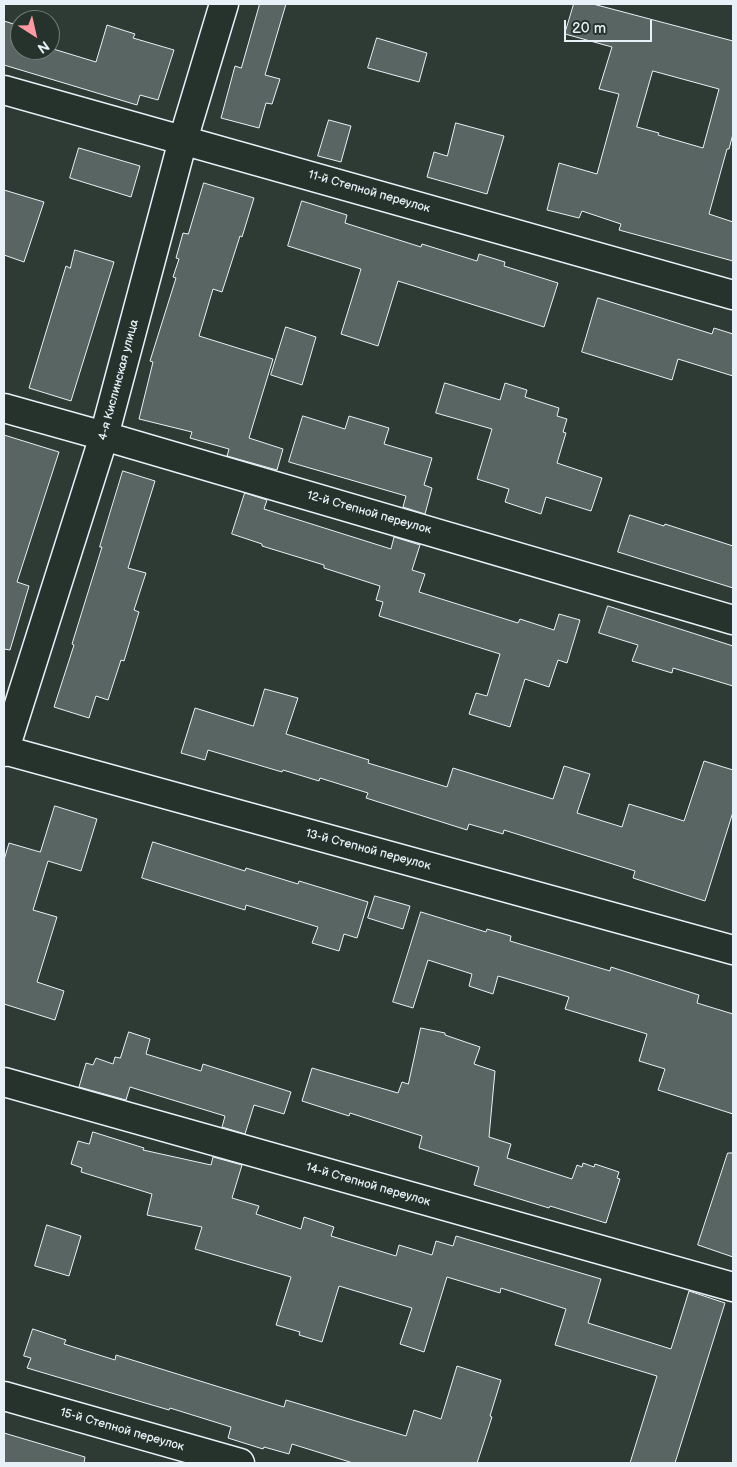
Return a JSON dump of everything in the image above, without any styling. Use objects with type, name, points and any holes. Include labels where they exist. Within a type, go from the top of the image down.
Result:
[{"type":"street","name":"4-я Кислинская улица","points":[[4,751],[104,436],[183,140],[224,4]]},
{"type":"street","name":"11-й Степной переулок","points":[[4,90],[733,295]]},
{"type":"street","name":"12-й Степной переулок","points":[[4,408],[733,620]]},
{"type":"street","name":"13-й Степной переулок","points":[[4,751],[733,950]]},
{"type":"street","name":"14-й Степной переулок","points":[[4,1082],[733,1287]]},
{"type":"street","name":"15-й Степной переулок","points":[[4,1396],[240,1463]]},
{"type":"building","points":[[260,4],[286,4],[265,75],[280,79],[272,104],[266,103],[259,128],[221,118],[235,66],[241,68]]},
{"type":"building","points":[[574,4],[593,4],[733,41],[733,134],[709,214],[733,222],[733,261],[619,230],[621,224],[582,211],[579,218],[547,210],[559,163],[597,174],[619,94],[599,89],[612,47],[565,34]],"holes":[[[653,71],[719,89],[703,148],[637,127]]]},
{"type":"building","points":[[4,21],[10,23],[10,60],[60,60],[60,51],[96,62],[107,25],[135,34],[133,38],[174,50],[158,100],[140,95],[137,105],[4,65]]},
{"type":"building","points":[[377,38],[427,53],[419,82],[368,68]]},
{"type":"building","points":[[329,120],[351,126],[341,162],[318,156]]},
{"type":"building","points":[[456,123],[504,136],[487,194],[427,177],[434,152],[447,156]]},
{"type":"building","points":[[79,148],[140,166],[131,197],[70,178]]},
{"type":"building","points":[[204,183],[254,198],[222,292],[213,289],[199,336],[273,359],[249,438],[283,449],[277,470],[227,456],[229,449],[190,438],[192,432],[139,419],[153,362],[150,361],[176,278],[173,277],[179,259],[176,258],[183,233],[188,234]]},
{"type":"building","points":[[4,190],[44,202],[24,262],[4,255]]},
{"type":"building","points":[[302,201],[347,215],[345,223],[421,247],[422,244],[477,261],[479,254],[505,262],[504,266],[558,283],[544,327],[398,281],[378,346],[341,334],[361,269],[288,246]]},
{"type":"building","points":[[75,250],[114,262],[71,401],[29,388],[66,266],[70,268]]},
{"type":"building","points":[[598,298],[712,334],[714,328],[733,334],[733,376],[678,359],[672,380],[582,352]]},
{"type":"building","points":[[286,327],[316,337],[302,385],[271,375]]},
{"type":"building","points":[[445,383],[500,400],[505,383],[527,390],[525,397],[559,408],[557,416],[567,419],[563,432],[566,433],[557,463],[602,478],[591,511],[546,497],[541,514],[505,502],[509,489],[477,479],[492,429],[436,413]]},
{"type":"building","points":[[303,416],[345,429],[349,416],[389,428],[384,444],[432,458],[424,485],[432,488],[425,514],[403,507],[406,496],[289,462]]},
{"type":"building","points":[[4,435],[59,452],[17,582],[29,586],[10,650],[4,649]]},
{"type":"building","points":[[123,471],[155,481],[128,568],[146,573],[134,610],[139,612],[124,661],[121,660],[108,700],[96,696],[89,718],[54,707],[74,645],[72,644]]},
{"type":"building","points":[[245,493],[267,500],[264,509],[391,549],[394,537],[420,545],[412,570],[425,574],[419,592],[518,623],[520,619],[554,630],[559,614],[580,620],[567,663],[558,660],[549,687],[525,679],[510,727],[469,714],[476,693],[487,696],[500,654],[379,616],[383,602],[376,600],[380,586],[324,568],[324,565],[262,546],[262,544],[232,534]]},
{"type":"building","points":[[630,515],[733,546],[733,588],[618,552]]},
{"type":"building","points":[[608,606],[733,646],[733,686],[673,668],[672,673],[632,661],[638,645],[599,633]]},
{"type":"building","points":[[265,689],[298,698],[286,734],[369,760],[368,763],[447,787],[453,768],[553,799],[564,766],[590,774],[577,813],[622,827],[629,804],[684,821],[704,761],[733,770],[733,812],[705,901],[633,878],[635,871],[504,830],[503,834],[469,824],[467,830],[366,798],[368,793],[320,778],[319,781],[283,770],[282,772],[208,750],[205,760],[181,753],[195,708],[253,726]]},
{"type":"building","points":[[55,806],[97,819],[81,871],[48,861],[33,910],[57,917],[37,982],[64,991],[55,1020],[4,1004],[4,860],[9,843],[40,852]]},
{"type":"building","points":[[153,842],[245,871],[246,868],[298,884],[299,881],[368,902],[357,938],[344,934],[339,951],[312,943],[318,927],[246,905],[245,910],[142,878]]},
{"type":"building","points":[[375,896],[410,906],[403,929],[368,918]]},
{"type":"building","points":[[421,912],[486,932],[487,929],[511,936],[510,941],[610,971],[611,967],[699,995],[697,1003],[733,1014],[733,1114],[658,1090],[665,1069],[639,1061],[647,1034],[565,1009],[569,997],[498,976],[493,994],[469,986],[472,974],[428,960],[413,1008],[393,1002]]},
{"type":"building","points":[[421,1028],[445,1033],[445,1035],[480,1047],[474,1064],[495,1071],[489,1137],[511,1144],[507,1158],[572,1179],[577,1165],[582,1167],[583,1163],[594,1167],[595,1164],[619,1172],[617,1178],[620,1179],[606,1223],[474,1185],[479,1167],[419,1148],[422,1136],[350,1113],[349,1116],[302,1101],[312,1068],[398,1093],[402,1082],[408,1084]]},
{"type":"building","points":[[129,1032],[150,1039],[146,1054],[201,1071],[203,1064],[291,1092],[284,1114],[254,1105],[245,1134],[222,1127],[225,1116],[130,1087],[126,1100],[79,1087],[86,1063],[93,1065],[96,1058],[113,1064],[115,1057],[120,1058]]},
{"type":"building","points":[[93,1132],[144,1148],[143,1150],[211,1165],[213,1157],[242,1165],[232,1198],[259,1206],[256,1214],[301,1229],[304,1217],[334,1227],[331,1236],[396,1256],[399,1245],[432,1255],[436,1241],[453,1246],[456,1236],[601,1279],[588,1323],[671,1349],[689,1291],[725,1303],[675,1463],[630,1463],[657,1376],[555,1345],[566,1309],[501,1288],[500,1293],[447,1277],[424,1352],[400,1344],[412,1308],[339,1286],[322,1342],[299,1335],[300,1332],[276,1325],[291,1277],[195,1249],[202,1227],[147,1215],[152,1194],[81,1172],[82,1168],[71,1164],[78,1141],[89,1144]]},
{"type":"building","points":[[728,1153],[733,1153],[733,1257],[698,1245]]},
{"type":"building","points":[[47,1225],[81,1236],[69,1276],[35,1266]]},
{"type":"building","points":[[33,1329],[66,1340],[64,1344],[115,1360],[116,1355],[284,1407],[286,1400],[406,1436],[414,1410],[441,1419],[457,1366],[501,1380],[490,1416],[492,1417],[477,1463],[353,1463],[292,1444],[289,1454],[264,1447],[263,1449],[228,1438],[231,1427],[27,1368],[31,1358],[24,1356]]},
{"type":"building","points":[[4,1433],[85,1457],[84,1463],[4,1463]]}]
